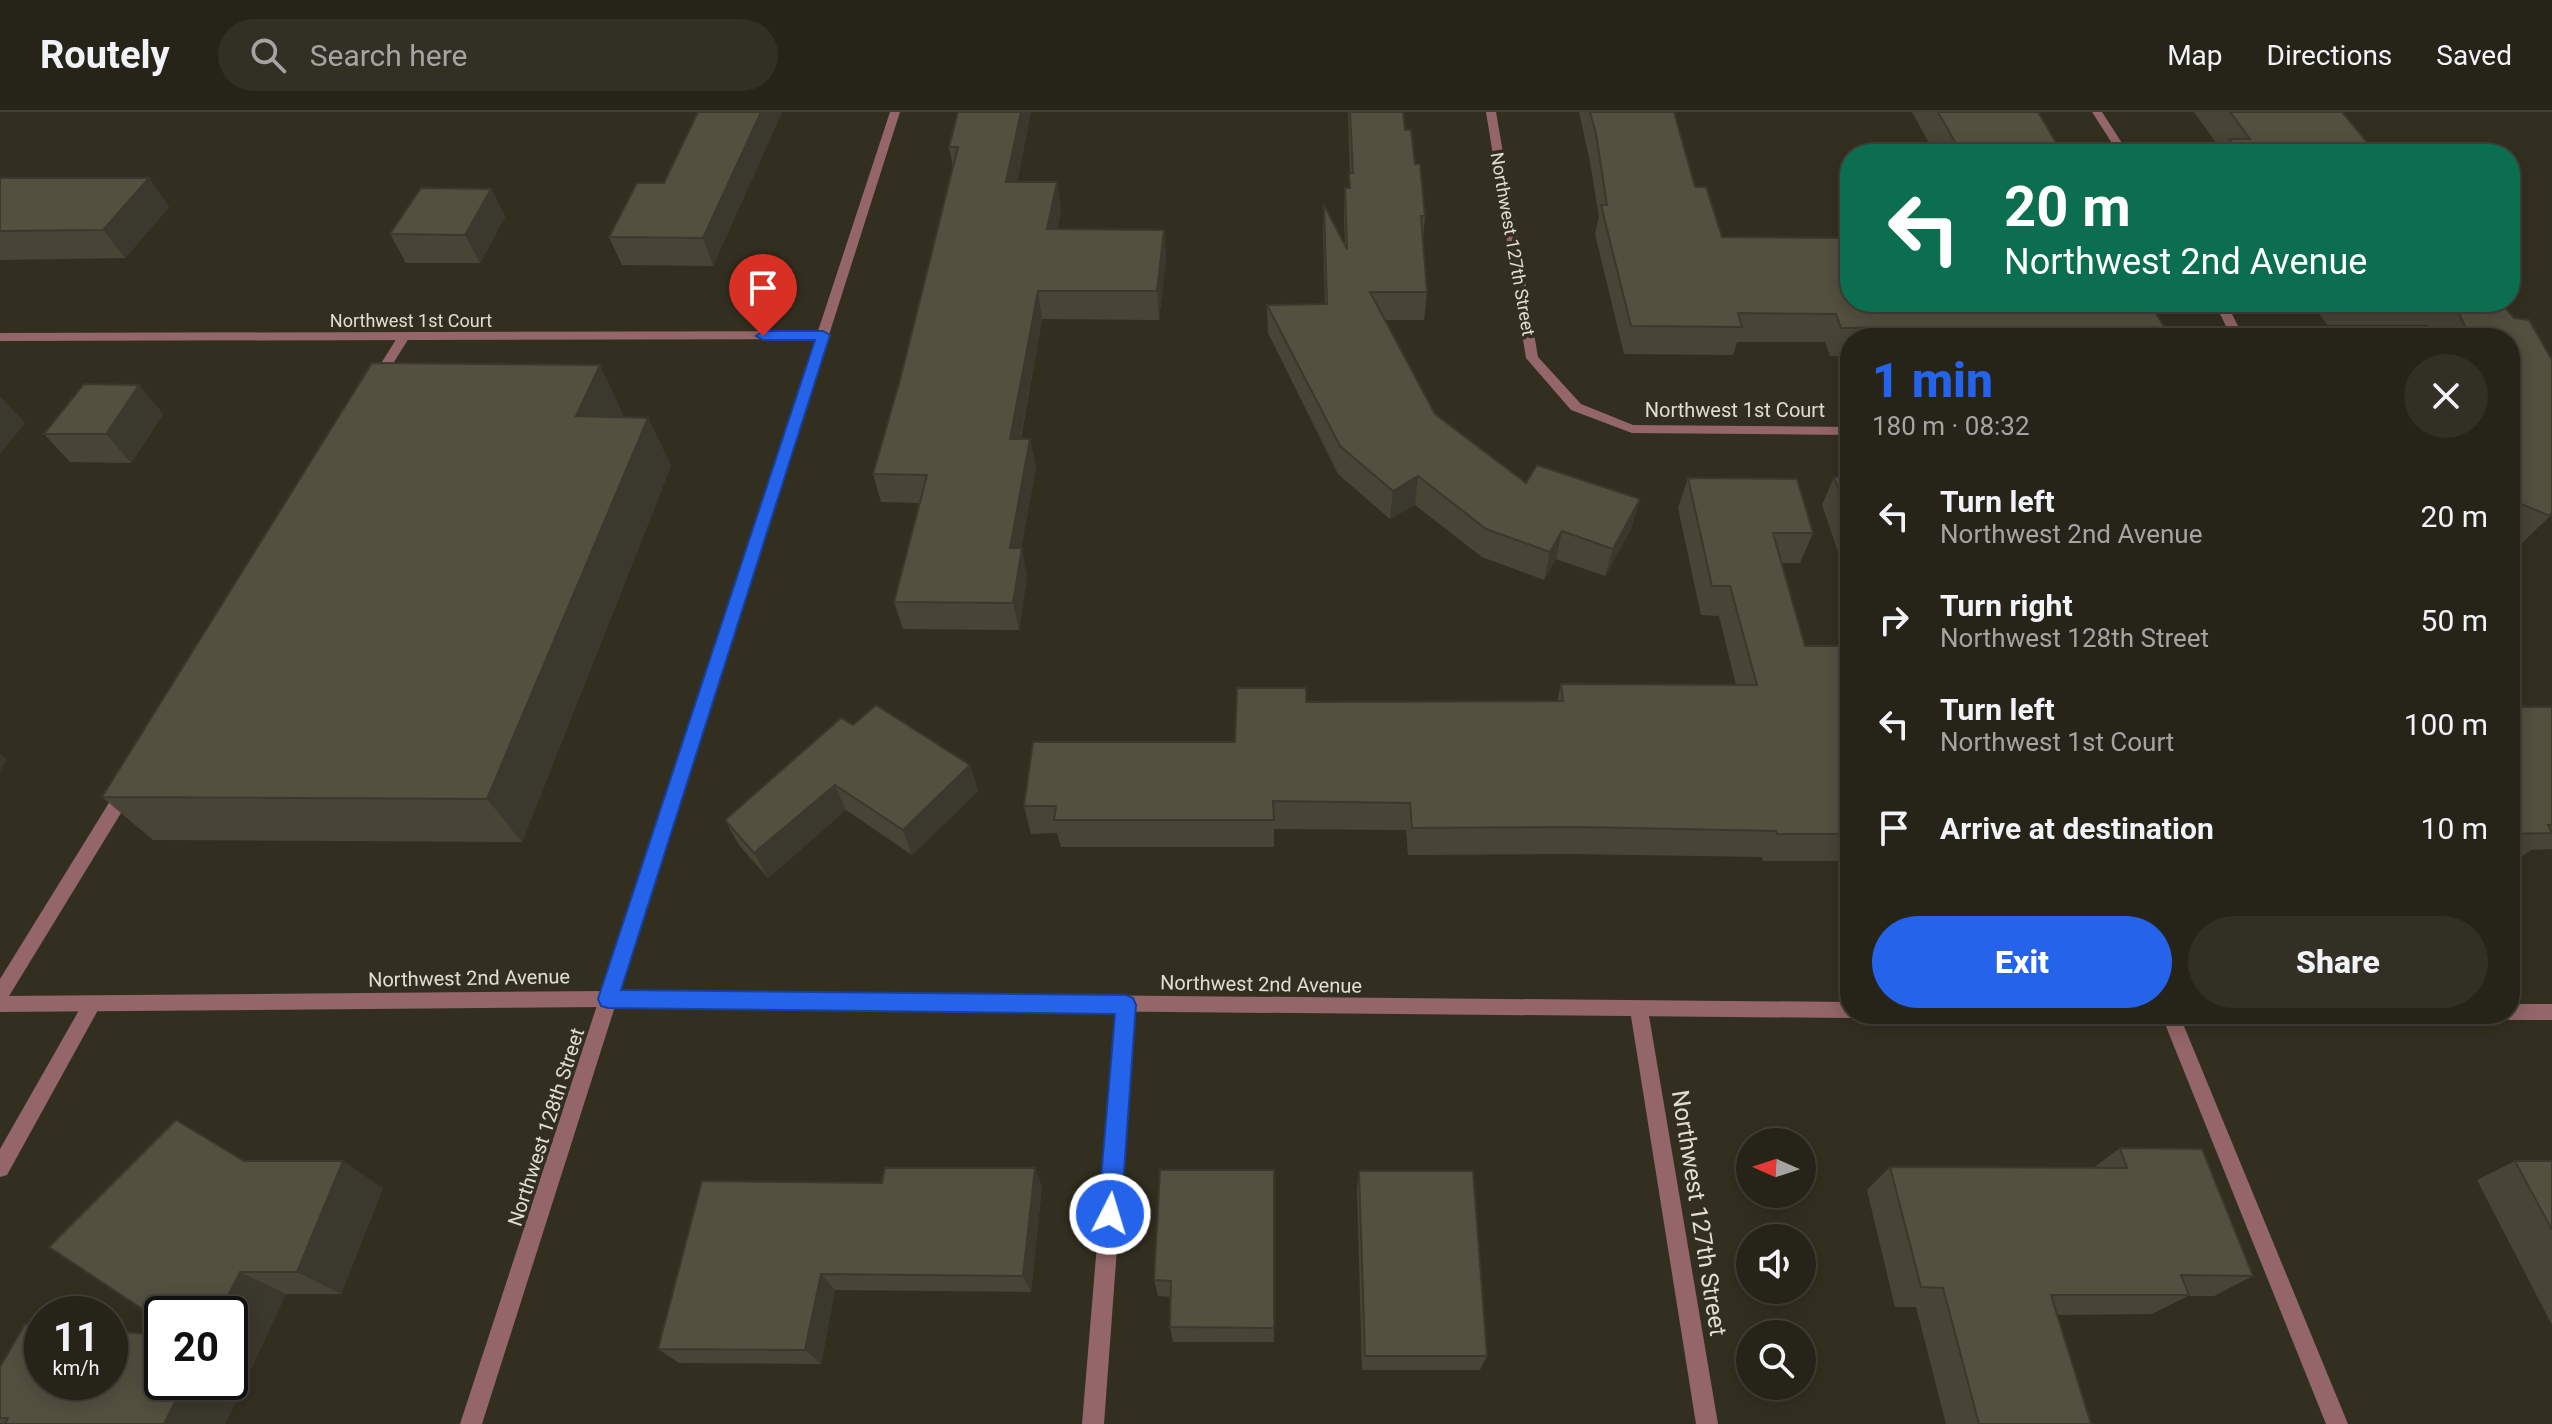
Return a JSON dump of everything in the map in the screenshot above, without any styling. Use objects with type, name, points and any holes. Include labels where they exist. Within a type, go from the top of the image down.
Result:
[{"type":"street","name":"Northwest 128th Street","points":[[471,1424],[895,112]]},
{"type":"street","name":"Northwest 127th Street","points":[[1491,112],[1532,358],[1576,407]]},
{"type":"street","points":[[2097,112],[2118,144]]},
{"type":"street","name":"Northwest 1st Court","points":[[0,337],[823,335]]},
{"type":"street","points":[[370,392],[403,338]]},
{"type":"street","name":"Northwest 1st Court","points":[[1576,407],[1632,429],[1840,431]]},
{"type":"street","points":[[0,995],[131,781]]},
{"type":"street","name":"Northwest 2nd Avenue","points":[[0,1004],[608,999],[1840,1010]]},
{"type":"street","points":[[0,1168],[92,1004]]},
{"type":"street","points":[[1093,1424],[1126,1005]]},
{"type":"street","name":"Northwest 127th Street","points":[[1639,1010],[1707,1424]]},
{"type":"street","points":[[2520,1012],[2552,1012]]},
{"type":"street","points":[[2174,1024],[2337,1424]]},
{"type":"building","points":[[698,112],[761,112],[703,238],[609,237],[637,183],[664,183]]},
{"type":"building","points":[[958,112],[1021,112],[1006,182],[1057,182],[1047,229],[1164,230],[1157,291],[1038,291],[1010,439],[1030,439],[1010,548],[1022,548],[1013,603],[894,602],[927,475],[873,474],[900,380],[958,147],[949,147]]},
{"type":"building","points":[[1350,112],[1403,112],[1405,130],[1411,130],[1415,164],[1420,164],[1427,292],[1370,292],[1435,414],[1526,483],[1537,465],[1640,499],[1613,549],[1562,531],[1550,552],[1486,529],[1418,476],[1393,491],[1340,446],[1267,305],[1327,304],[1324,205],[1347,249],[1345,188],[1350,188],[1349,173],[1353,173]]},
{"type":"building","points":[[1590,112],[1674,112],[1695,187],[1706,187],[1722,237],[1840,238],[1840,312],[2155,312],[2165,328],[1841,328],[1836,314],[1738,313],[1742,327],[1631,326],[1601,205],[1607,205]]},
{"type":"building","points":[[1938,112],[2038,112],[2057,144],[1956,144]]},
{"type":"building","points":[[2230,112],[2342,112],[2369,144],[2233,144],[2229,139],[2250,139]]},
{"type":"building","points":[[0,178],[149,178],[103,230],[0,231]]},
{"type":"building","points":[[421,188],[491,189],[465,235],[390,234]]},
{"type":"building","points":[[2458,312],[2509,312],[2514,318],[2529,320],[2552,360],[2550,516],[2520,503],[2520,328],[2466,328]]},
{"type":"building","points":[[372,363],[600,365],[576,416],[648,418],[487,799],[102,797]]},
{"type":"building","points":[[84,384],[139,385],[106,434],[44,434]]},
{"type":"building","points":[[1834,477],[1840,477],[1840,494]]},
{"type":"building","points":[[1688,478],[1797,479],[1813,533],[1773,533],[1805,646],[1840,646],[1840,834],[1581,827],[1412,828],[1410,803],[1273,801],[1274,820],[1054,820],[1056,806],[1024,806],[1033,742],[1235,742],[1237,688],[1306,688],[1306,702],[1563,701],[1561,684],[1757,685],[1730,586],[1712,586]]},
{"type":"building","points":[[876,705],[970,765],[903,830],[835,785],[754,853],[725,820],[841,718],[853,725]]},
{"type":"building","points":[[2520,707],[2552,707],[2552,825],[2548,825],[2552,833],[2520,834]]},
{"type":"building","points":[[176,1120],[244,1161],[343,1161],[297,1272],[240,1272],[228,1296],[144,1296],[144,1310],[128,1299],[128,1296],[123,1296],[49,1247]]},
{"type":"building","points":[[2120,1148],[2202,1149],[2253,1276],[2181,1275],[2189,1295],[2051,1295],[2091,1424],[1979,1424],[1943,1288],[1921,1287],[1890,1167],[2127,1168]]},
{"type":"building","points":[[2515,1161],[2552,1161],[2552,1230]]},
{"type":"building","points":[[885,1168],[1035,1168],[1023,1276],[821,1274],[805,1350],[658,1349],[702,1181],[882,1183]]},
{"type":"building","points":[[1160,1170],[1274,1170],[1274,1328],[1170,1327],[1171,1281],[1154,1280]]},
{"type":"building","points":[[1359,1171],[1473,1171],[1487,1356],[1365,1356]]},
{"type":"building","points":[[24,1326],[24,1400],[128,1400],[128,1332],[144,1334],[144,1400],[176,1400],[164,1424],[5,1424],[8,1418],[0,1418],[0,1367]]},
{"type":"route","points":[[763,336],[823,335],[608,999],[1126,1005],[1110,1214]]}]
